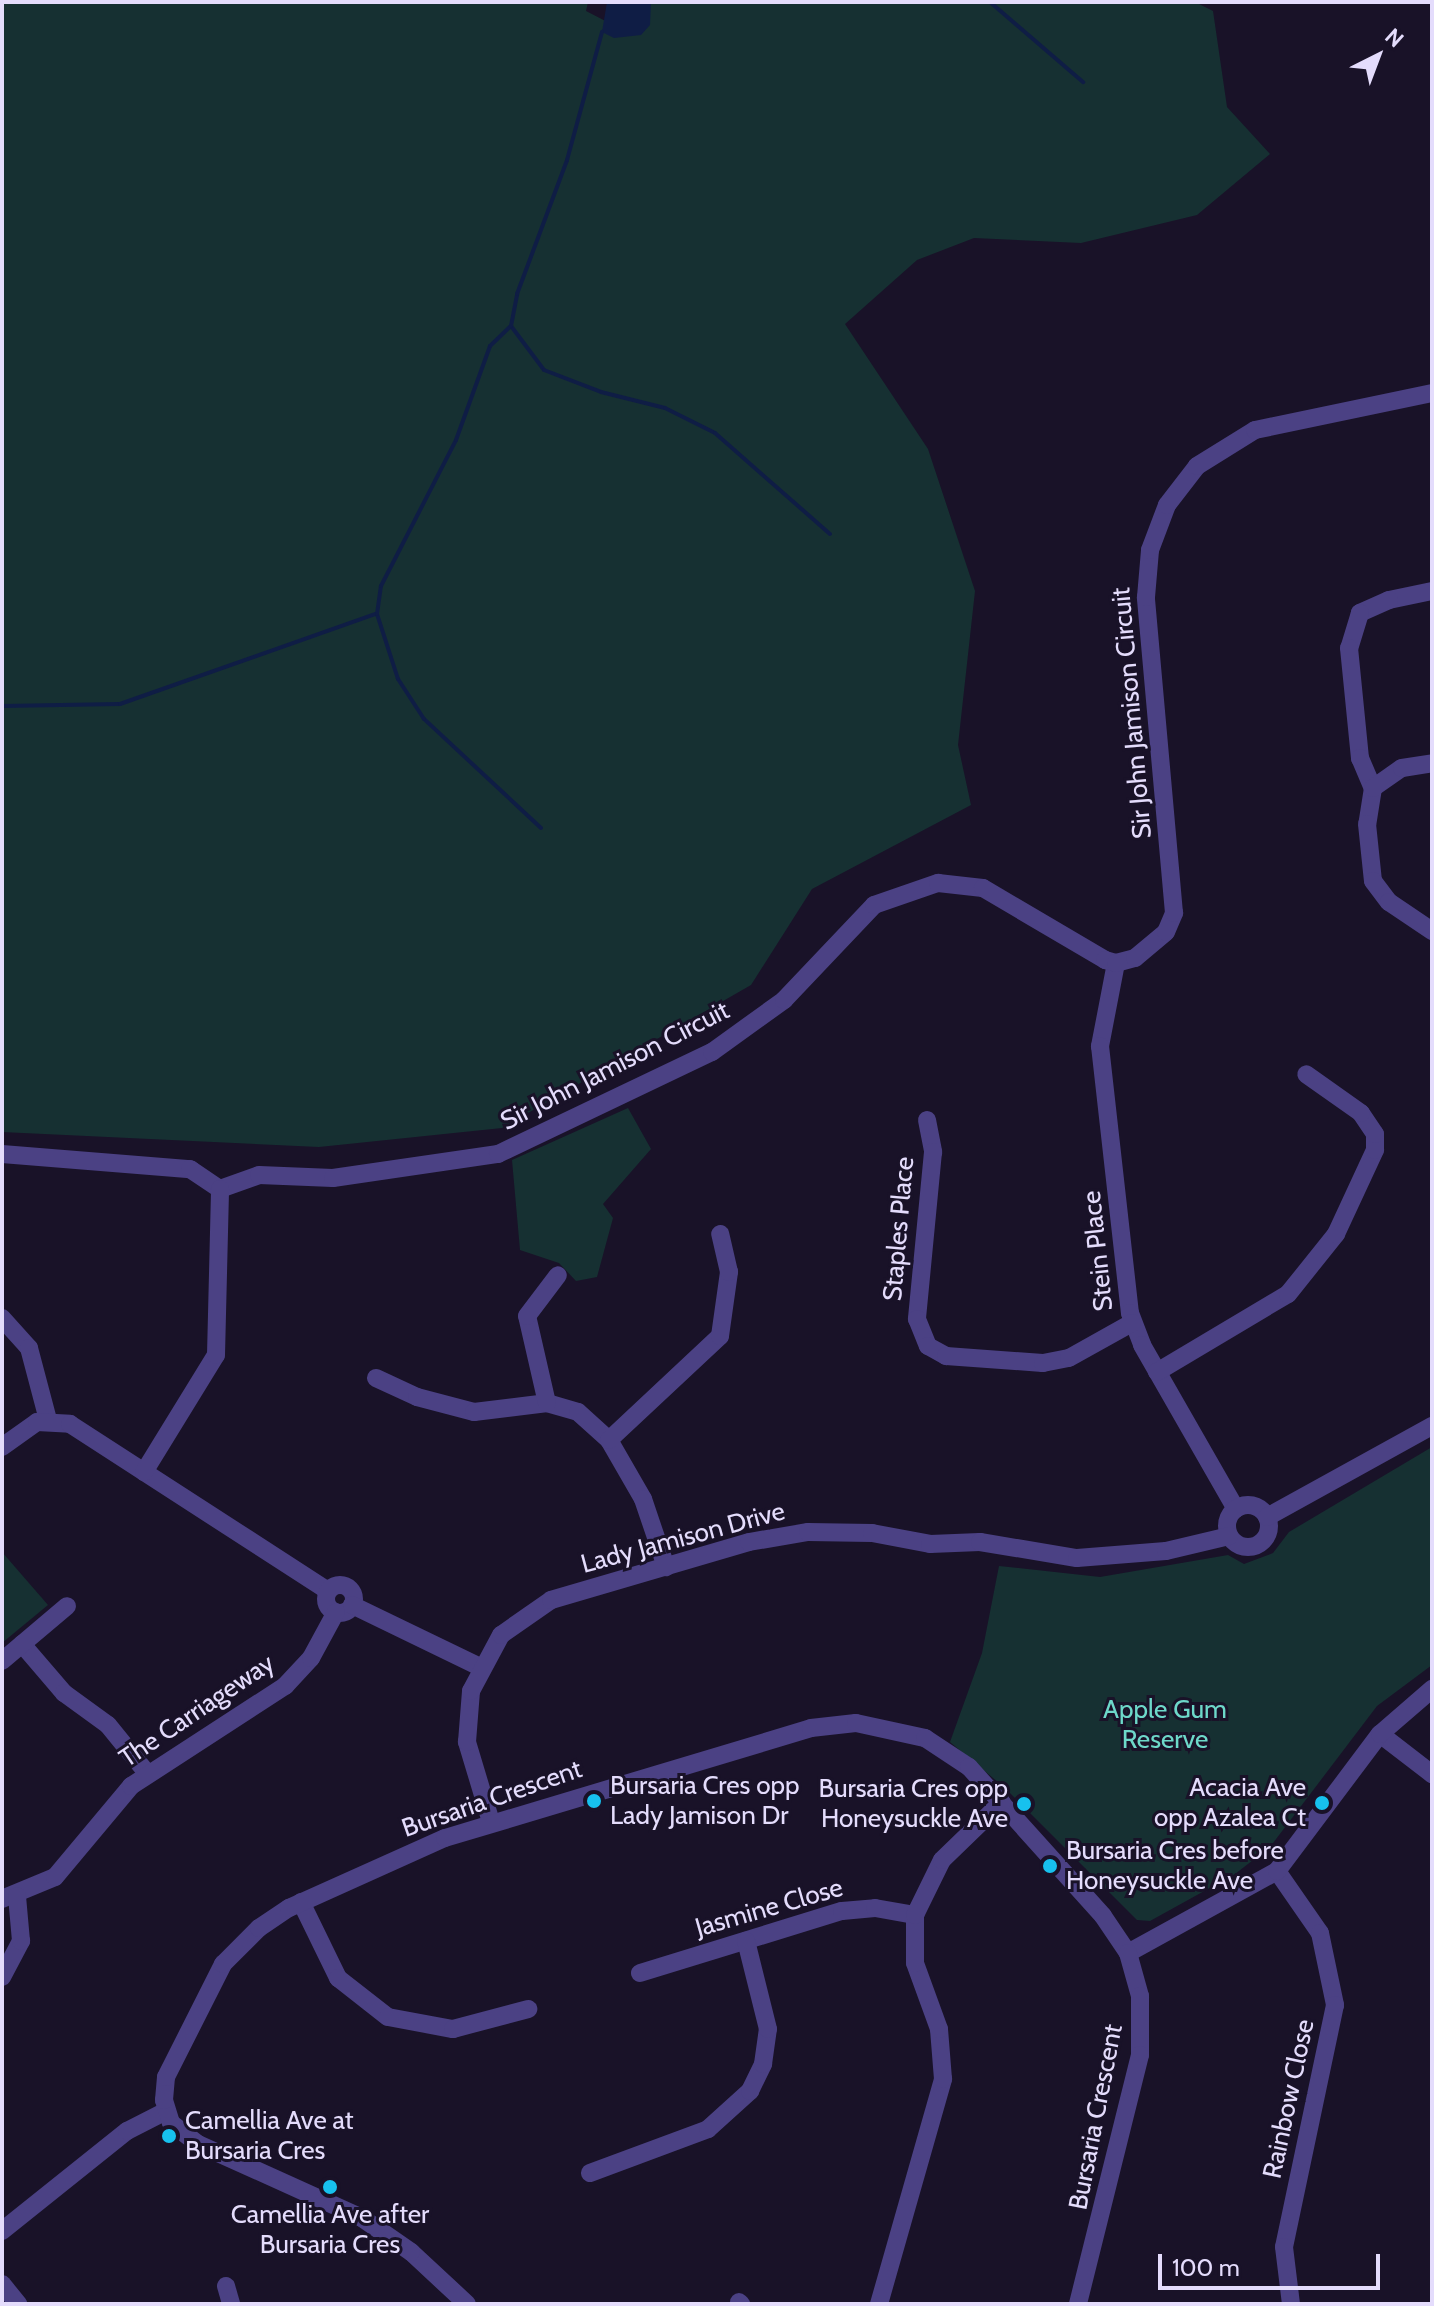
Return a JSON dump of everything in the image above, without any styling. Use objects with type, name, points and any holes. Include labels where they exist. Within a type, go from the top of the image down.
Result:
[{"type":"street","name":"Sir John Jamison Circuit","points":[[220,1189],[259,1175],[375,1174],[474,1159],[516,1147],[730,1041],[784,1000],[874,905],[938,883],[983,888],[1116,963],[1140,955],[1163,936],[1174,913],[1146,597],[1150,550],[1167,505],[1197,466],[1255,430],[1432,393]]},
{"type":"street","points":[[1432,591],[1389,600],[1360,613],[1350,639],[1350,669],[1360,758],[1373,788],[1367,824],[1373,881],[1389,902],[1432,931]]},
{"type":"street","points":[[1373,788],[1402,768],[1432,763]]},
{"type":"street","name":"Stein Place","points":[[1116,963],[1100,1046],[1132,1323],[1236,1509]]},
{"type":"street","points":[[1157,1372],[1267,1310],[1308,1274],[1341,1225],[1380,1133],[1361,1113],[1306,1074]]},
{"type":"street","name":"Staples Place","points":[[927,1120],[933,1152],[917,1319],[919,1346],[946,1356],[1043,1363],[1069,1358],[1132,1323]]},
{"type":"street","points":[[2,1154],[190,1169],[220,1189],[216,1355],[144,1472]]},
{"type":"street","points":[[609,1440],[720,1336],[729,1272],[720,1234]]},
{"type":"street","points":[[547,1403],[527,1316],[558,1275]]},
{"type":"street","points":[[2,1318],[29,1348],[48,1420]]},
{"type":"street","points":[[376,1378],[417,1397],[474,1412],[547,1403],[578,1412],[609,1440],[651,1513],[666,1567]]},
{"type":"street","points":[[2,1447],[30,1425],[48,1420],[77,1428],[328,1591],[335,1586],[348,1588],[344,1608],[480,1667]]},
{"type":"street","points":[[1267,1517],[1432,1426]]},
{"type":"street","points":[[1250,1505],[1267,1517],[1266,1536],[1257,1545],[1238,1545],[1229,1536],[1228,1518],[1236,1509],[1250,1505]]},
{"type":"street","name":"Lady Jamison Drive","points":[[491,1822],[467,1742],[468,1704],[480,1667],[510,1626],[542,1604],[749,1542],[829,1531],[930,1544],[980,1542],[1077,1558],[1166,1551],[1229,1536]]},
{"type":"street","points":[[2,1661],[67,1606]]},
{"type":"street","name":"The Carriageway","points":[[10,1897],[62,1871],[106,1811],[147,1773],[285,1686],[311,1658],[344,1608]]},
{"type":"street","points":[[22,1644],[64,1693],[108,1725],[147,1773]]},
{"type":"street","points":[[1128,1953],[1277,1871],[1380,1734],[1432,1689]]},
{"type":"street","name":"Bursaria Crescent","points":[[166,2111],[166,2077],[223,1964],[259,1928],[301,1902],[491,1822],[811,1728],[848,1723],[888,1726],[925,1738],[969,1767],[1103,1916],[1128,1953],[1140,1996],[1140,2055],[1092,2264],[1078,2304]]},
{"type":"street","points":[[1380,1734],[1432,1774]]},
{"type":"street","points":[[879,2304],[943,2071],[939,2029],[915,1963],[915,1915],[942,1860],[1002,1802]]},
{"type":"street","name":"Rainbow Close","points":[[1277,1871],[1320,1933],[1335,2005],[1286,2235],[1284,2269],[1291,2304]]},
{"type":"street","points":[[2,1977],[21,1941],[10,1897]]},
{"type":"street","points":[[301,1902],[338,1978],[388,2017],[423,2028],[453,2029],[528,2009]]},
{"type":"street","name":"Jasmine Close","points":[[640,1973],[851,1909],[915,1915]]},
{"type":"street","points":[[590,2173],[708,2129],[750,2091],[763,2064],[768,2029],[746,1941]]},
{"type":"street","points":[[2,2231],[127,2131],[166,2111],[175,2128],[198,2144],[381,2230],[467,2304]]},
{"type":"street","points":[[2,2284],[18,2304]]},
{"type":"green space","points":[[2,2],[588,2],[586,11],[623,30],[649,2],[1195,2],[1213,11],[1227,107],[1270,154],[1197,215],[1081,243],[974,238],[917,260],[845,324],[928,449],[975,591],[958,745],[971,805],[812,889],[751,985],[502,1128],[319,1147],[2,1132]]},
{"type":"green space","points":[[628,1108],[651,1149],[603,1204],[613,1218],[597,1277],[576,1281],[559,1263],[520,1250],[512,1160]]},
{"type":"green space","name":"Apple Gum Reserve","points":[[1432,1447],[1432,1665],[1377,1706],[1270,1847],[1235,1874],[1150,1921],[1137,1920],[1005,1788],[950,1742],[982,1653],[999,1566],[1100,1577],[1228,1555],[1244,1564],[1273,1553],[1289,1532]]},
{"type":"green space","points":[[2,1552],[48,1605],[2,1643]]},
{"type":"water","points":[[607,2],[651,2],[650,25],[641,35],[614,38],[602,32]]},
{"type":"waterway","points":[[990,2],[1083,82]]},
{"type":"waterway","points":[[541,828],[424,719],[398,679],[377,614],[381,586],[456,440],[490,346],[511,326],[517,294],[567,160],[602,32]]},
{"type":"waterway","points":[[511,326],[544,370],[601,392],[665,408],[715,433],[830,534]]},
{"type":"waterway","points":[[2,706],[120,704],[376,614]]},
{"type":"place","name":"Bursaria Cres opp Lady Jamison Dr","points":[[594,1801]]},
{"type":"place","name":"Acacia Ave opp Azalea Ct","points":[[1322,1803]]},
{"type":"place","name":"Bursaria Cres opp Honeysuckle Ave","points":[[1024,1804]]},
{"type":"place","name":"Bursaria Cres before Honeysuckle Ave","points":[[1050,1866]]},
{"type":"place","name":"Camellia Ave at Bursaria Cres","points":[[169,2136]]},
{"type":"place","name":"Camellia Ave after Bursaria Cres","points":[[330,2187]]}]
